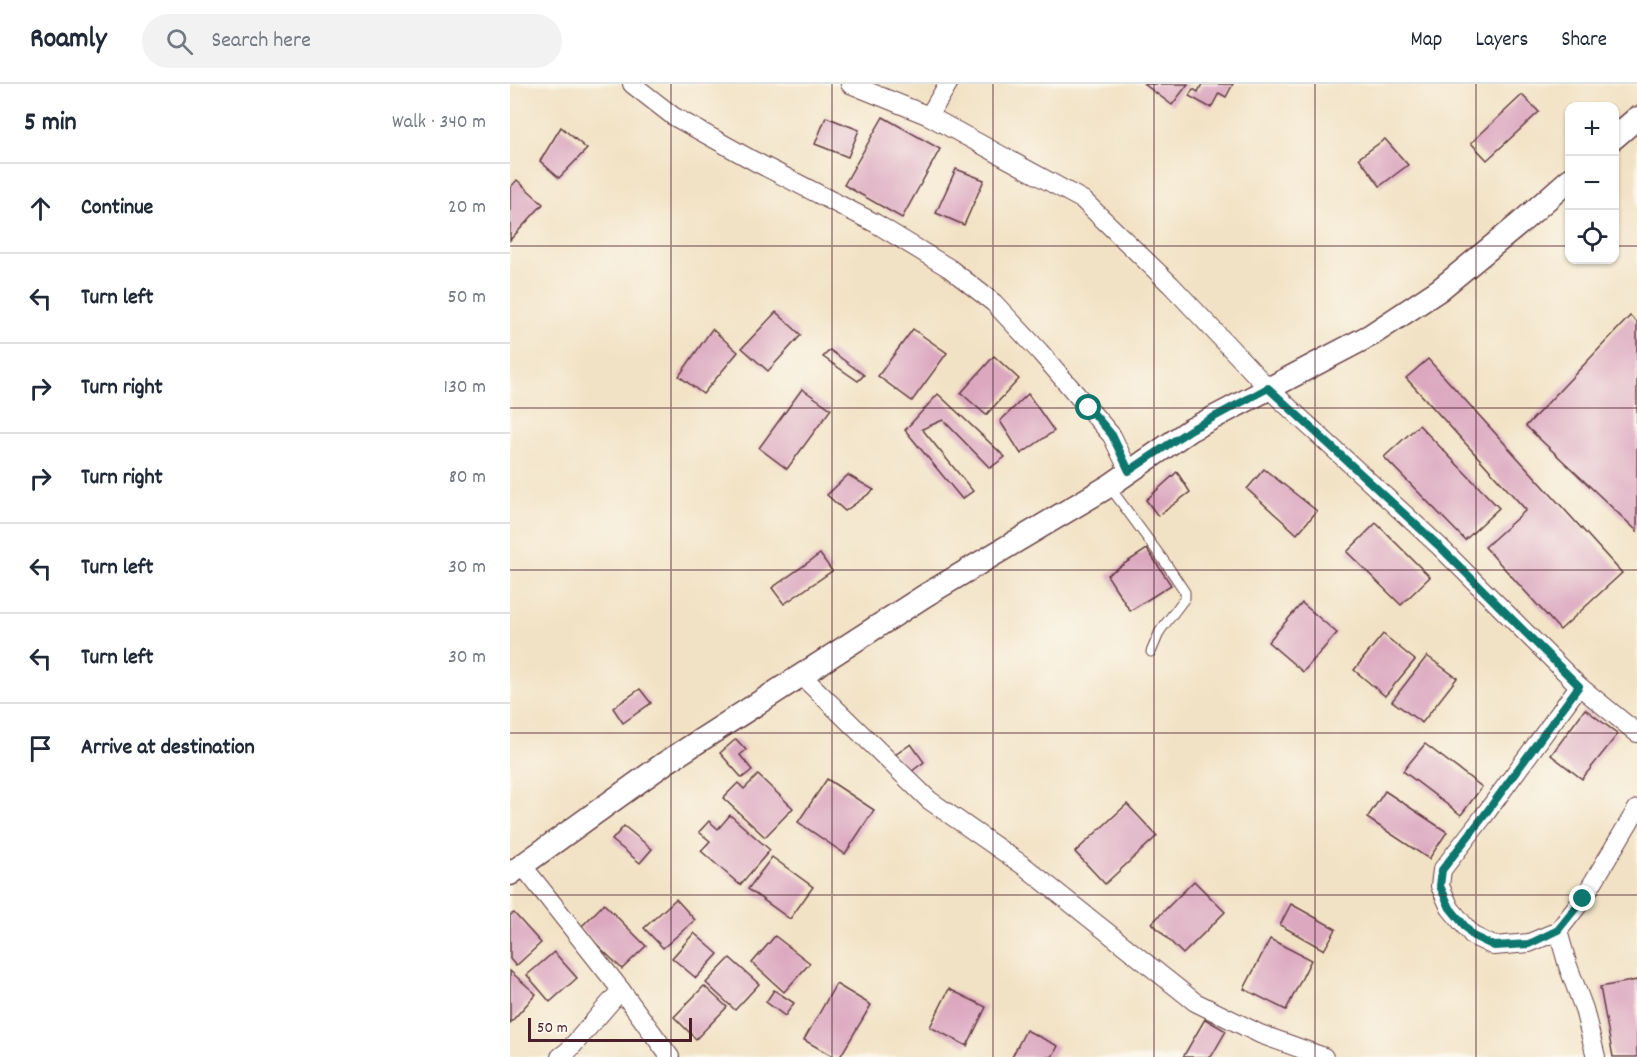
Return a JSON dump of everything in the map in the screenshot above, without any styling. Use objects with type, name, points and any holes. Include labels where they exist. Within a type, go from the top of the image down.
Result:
[{"type":"street","points":[[632,84],[673,116],[754,161],[875,223],[949,268],[994,303],[1112,435],[1129,471]]},
{"type":"street","points":[[850,84],[928,116],[1083,200],[1171,285],[1268,388],[1439,546],[1579,686],[1637,733]]},
{"type":"street","points":[[928,116],[948,84]]},
{"type":"street","points":[[1619,134],[1637,118]]},
{"type":"street","points":[[670,1057],[621,990],[516,869],[665,763],[926,595],[1108,486],[1190,430],[1371,335],[1439,290],[1565,183]]},
{"type":"street","points":[[801,675],[929,800],[1024,866],[1196,1002],[1260,1034],[1324,1057]]},
{"type":"street","points":[[1579,686],[1442,870],[1440,886],[1450,908],[1473,936],[1494,946],[1529,944],[1558,930],[1583,899],[1637,809]]},
{"type":"street","points":[[1558,930],[1584,1009],[1596,1057]]},
{"type":"street","points":[[560,1057],[568,1051],[621,990]]},
{"type":"lane","points":[[1108,486],[1185,592],[1185,598],[1160,631],[1151,652]]},
{"type":"building","points":[[1144,84],[1188,84],[1172,105]]},
{"type":"building","points":[[1202,84],[1233,84],[1226,97],[1219,93],[1211,108],[1189,96],[1193,89],[1198,92]]},
{"type":"building","points":[[1522,95],[1539,112],[1487,160],[1471,143]]},
{"type":"building","points":[[826,117],[859,130],[848,157],[815,144]]},
{"type":"building","points":[[883,117],[940,149],[902,218],[844,185]]},
{"type":"building","points":[[561,127],[587,149],[559,178],[540,161]]},
{"type":"building","points":[[1385,139],[1408,165],[1380,186],[1359,158]]},
{"type":"building","points":[[956,169],[984,180],[964,225],[936,213]]},
{"type":"building","points":[[517,180],[543,204],[510,240],[510,188]]},
{"type":"building","points":[[776,312],[801,335],[768,371],[742,348]]},
{"type":"building","points":[[1630,316],[1637,322],[1637,531],[1526,426]]},
{"type":"building","points":[[712,329],[738,352],[703,394],[679,376]]},
{"type":"building","points":[[913,329],[947,353],[912,401],[878,376]]},
{"type":"building","points":[[830,350],[864,375],[858,381],[823,357]]},
{"type":"building","points":[[994,356],[1019,379],[986,415],[961,393]]},
{"type":"building","points":[[1428,359],[1622,573],[1560,630],[1485,547],[1526,510],[1406,378]]},
{"type":"building","points":[[802,389],[831,409],[787,469],[759,448]]},
{"type":"building","points":[[938,394],[1005,457],[990,468],[943,420],[922,429],[973,491],[962,499],[905,430]]},
{"type":"building","points":[[1028,394],[1054,431],[1021,454],[1000,421]]},
{"type":"building","points":[[1419,425],[1499,508],[1465,540],[1384,457]]},
{"type":"building","points":[[1264,469],[1317,511],[1297,534],[1247,489]]},
{"type":"building","points":[[1177,472],[1190,492],[1158,516],[1146,500]]},
{"type":"building","points":[[848,475],[874,490],[845,511],[827,495]]},
{"type":"building","points":[[1376,523],[1430,577],[1401,605],[1347,552]]},
{"type":"building","points":[[1147,549],[1171,585],[1130,611],[1107,575]]},
{"type":"building","points":[[820,554],[832,571],[784,604],[772,588]]},
{"type":"building","points":[[1302,603],[1337,633],[1303,672],[1268,642]]},
{"type":"building","points":[[1383,634],[1415,660],[1385,696],[1354,670]]},
{"type":"building","points":[[1427,656],[1457,678],[1422,723],[1392,701]]},
{"type":"building","points":[[640,689],[651,703],[623,723],[613,708]]},
{"type":"building","points":[[1585,709],[1618,734],[1582,779],[1551,755]]},
{"type":"building","points":[[736,739],[746,750],[740,755],[752,770],[742,778],[720,753]]},
{"type":"building","points":[[911,744],[924,762],[908,774],[895,755]]},
{"type":"building","points":[[1425,744],[1482,787],[1461,815],[1403,771]]},
{"type":"building","points":[[758,775],[793,808],[765,837],[723,798],[738,783],[744,789]]},
{"type":"building","points":[[827,779],[874,810],[845,854],[798,822]]},
{"type":"building","points":[[1385,791],[1447,832],[1429,859],[1367,818]]},
{"type":"building","points":[[1127,804],[1157,836],[1105,884],[1075,852]]},
{"type":"building","points":[[730,815],[770,850],[740,885],[701,851],[710,841],[699,832],[709,821],[718,829]]},
{"type":"building","points":[[624,826],[652,849],[640,863],[612,840]]},
{"type":"building","points":[[772,857],[813,887],[790,919],[748,889]]},
{"type":"building","points":[[1194,881],[1225,912],[1183,954],[1152,923]]},
{"type":"building","points":[[676,899],[695,920],[663,948],[644,928]]},
{"type":"building","points":[[604,904],[646,946],[622,969],[580,928]]},
{"type":"building","points":[[1291,904],[1336,929],[1324,950],[1280,925]]},
{"type":"building","points":[[514,913],[541,943],[516,966],[510,959],[510,915]]},
{"type":"building","points":[[694,933],[718,954],[696,978],[672,958]]},
{"type":"building","points":[[775,936],[810,963],[784,992],[752,963]]},
{"type":"building","points":[[1270,939],[1311,960],[1286,1010],[1244,989]]},
{"type":"building","points":[[554,952],[577,978],[550,1002],[527,975]]},
{"type":"building","points":[[730,958],[759,984],[735,1010],[706,983]]},
{"type":"building","points":[[510,971],[536,994],[510,1023]]},
{"type":"building","points":[[1637,980],[1637,1057],[1613,1057],[1600,987]]},
{"type":"building","points":[[836,984],[871,1005],[840,1057],[834,1057],[804,1040]]},
{"type":"building","points":[[704,986],[727,1007],[696,1039],[674,1017]]},
{"type":"building","points":[[949,989],[986,1007],[967,1046],[930,1027]]},
{"type":"building","points":[[774,990],[794,1003],[785,1016],[766,1002]]},
{"type":"building","points":[[1205,1019],[1226,1031],[1211,1057],[1183,1057]]},
{"type":"building","points":[[1026,1030],[1058,1046],[1052,1057],[1012,1057]]},
{"type":"route","points":[[1089,408],[1112,435],[1129,471],[1190,430],[1268,388],[1439,546],[1579,686],[1442,870],[1440,886],[1450,908],[1473,936],[1494,946],[1529,944],[1558,930],[1583,899]]}]
